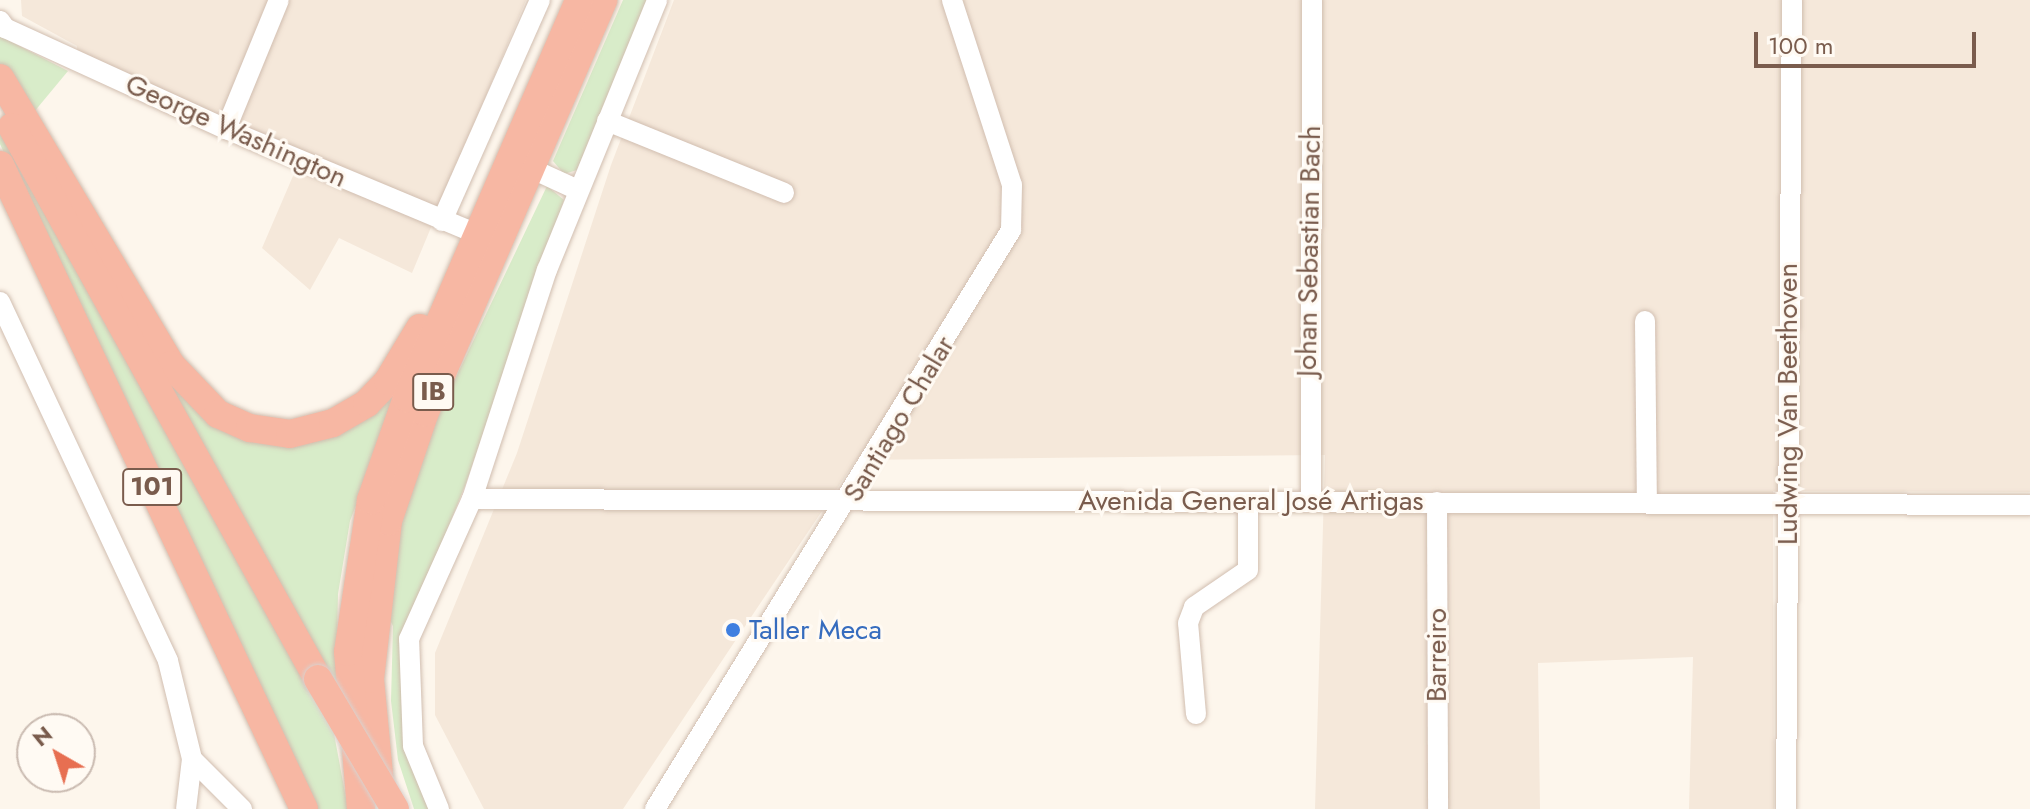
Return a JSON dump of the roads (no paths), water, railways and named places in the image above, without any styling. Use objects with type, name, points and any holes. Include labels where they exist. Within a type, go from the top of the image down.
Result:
[{"type":"highway","name":"IB","points":[[361,809],[348,697],[357,561],[387,450],[579,0]]},
{"type":"highway","name":"IB","points":[[384,809],[370,679],[388,521],[425,412],[603,0]]},
{"type":"highway","points":[[0,78],[171,365],[203,402],[232,423],[290,434],[333,423],[367,403],[406,351],[454,257],[475,239]]},
{"type":"highway","name":"101","points":[[0,103],[318,679],[395,809]]},
{"type":"highway","name":"101","points":[[0,165],[304,809]]},
{"type":"street","points":[[226,129],[279,0]]},
{"type":"street","points":[[442,221],[540,0]]},
{"type":"street","points":[[439,809],[413,746],[409,639],[472,499],[578,190],[657,0]]},
{"type":"street","name":"Santiago Chalar","points":[[655,809],[852,498],[1004,246],[1015,215],[1012,185],[952,0]]},
{"type":"street","name":"Johan Sebastian Bach","points":[[1311,502],[1312,0]]},
{"type":"street","name":"Ludwing Van Beethoven","points":[[1786,809],[1792,0]]},
{"type":"street","name":"George Washington","points":[[0,21],[5,28],[226,129],[442,221],[475,239]]},
{"type":"street","points":[[607,121],[784,193]]},
{"type":"street","points":[[530,168],[578,190]]},
{"type":"street","points":[[0,302],[168,661],[192,759],[186,809]]},
{"type":"street","points":[[1645,321],[1647,503]]},
{"type":"street","name":"Avenida General José Artigas","points":[[472,499],[852,498],[1787,506],[2030,505]]},
{"type":"street","points":[[1196,714],[1188,623],[1194,607],[1248,570],[1248,502]]},
{"type":"street","name":"Barreiro","points":[[1437,502],[1438,809]]},
{"type":"street","points":[[192,759],[242,809]]},
{"type":"place","name":"Taller Meca","points":[[733,630]]}]
